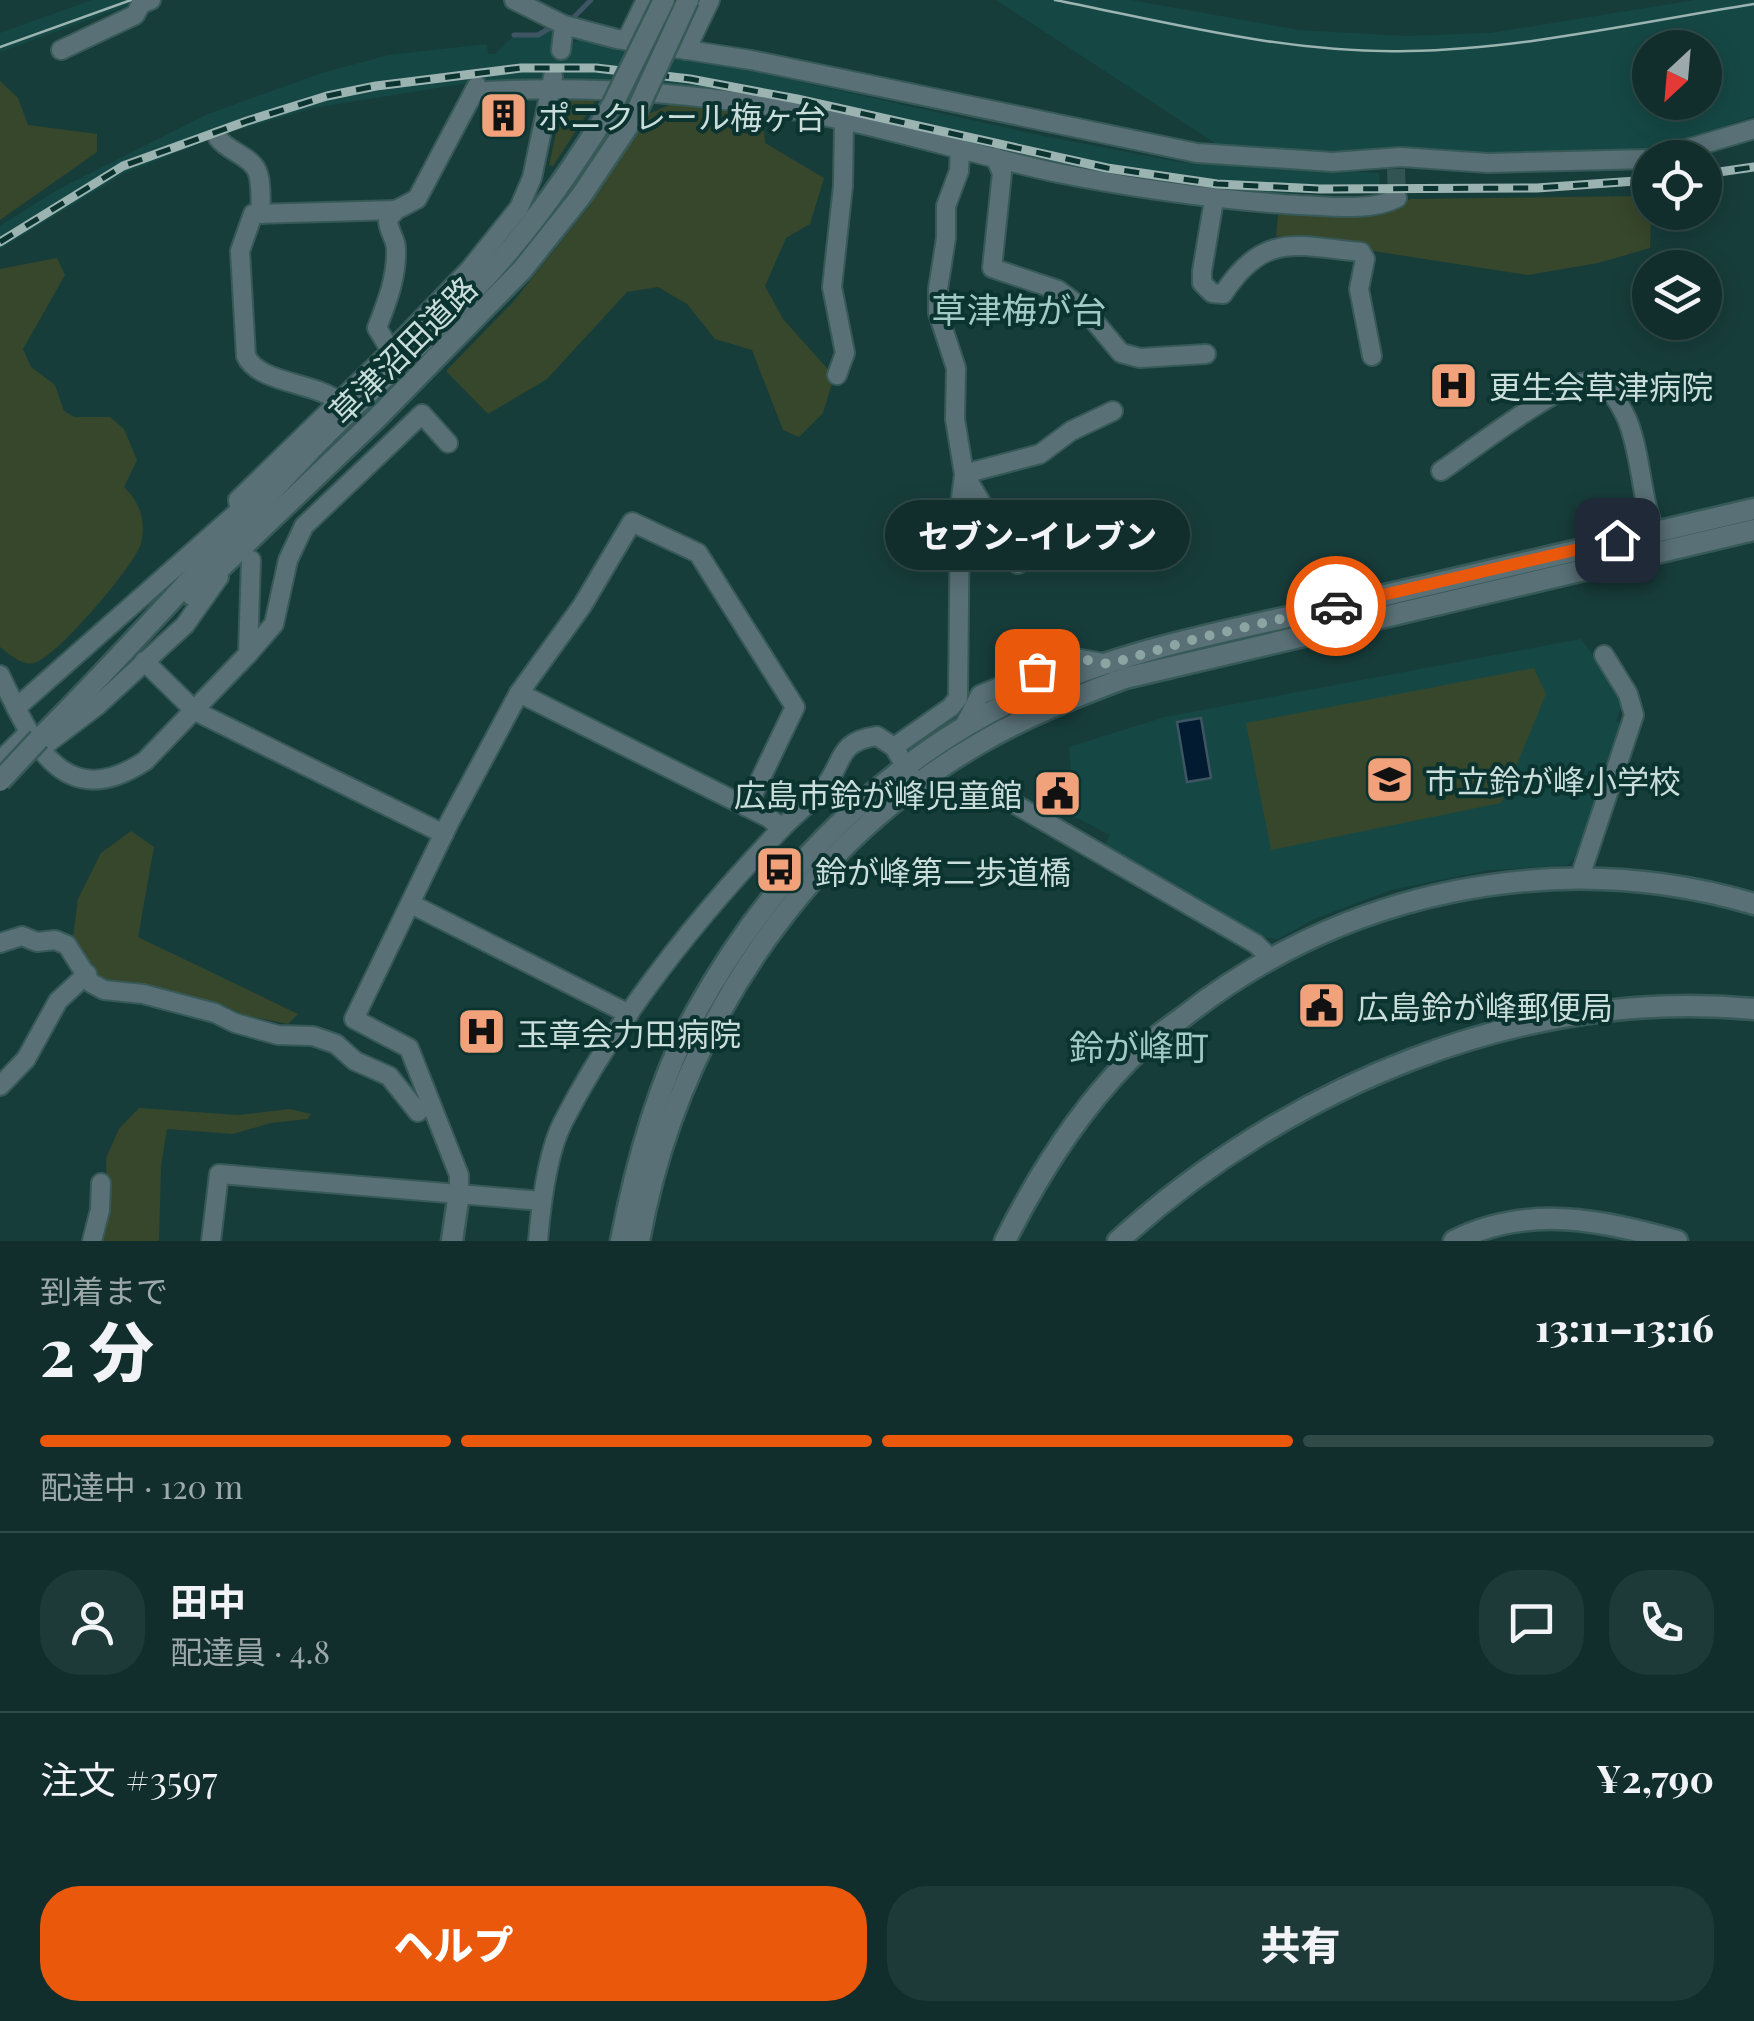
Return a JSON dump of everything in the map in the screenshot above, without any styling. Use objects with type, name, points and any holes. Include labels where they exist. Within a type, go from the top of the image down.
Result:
[{"type":"street","points":[[61,50],[135,15],[141,4],[152,0]]},
{"type":"street","points":[[514,0],[564,26],[751,60],[1152,146],[1396,169]]},
{"type":"street","points":[[627,39],[646,0]]},
{"type":"street","name":"草津沼田道路","points":[[0,781],[306,454],[430,335],[506,254],[564,182],[613,104],[664,0]]},
{"type":"street","name":"草津沼田道路","points":[[91,687],[241,560],[522,270],[581,196],[634,117],[688,0]]},
{"type":"street","points":[[686,50],[710,0]]},
{"type":"street","points":[[561,50],[564,26]]},
{"type":"street","points":[[239,506],[238,500],[470,269],[518,208],[532,178],[553,82]]},
{"type":"street","points":[[391,350],[378,328],[395,278],[396,243],[388,231],[388,219],[416,199],[475,89],[553,82],[771,106],[1072,175],[1214,200],[1317,206],[1386,204],[1396,198]]},
{"type":"street","points":[[837,375],[845,353],[832,287],[843,186],[844,122]]},
{"type":"street","points":[[1716,140],[1754,129]]},
{"type":"street","points":[[218,138],[258,172],[261,214]]},
{"type":"street","points":[[894,747],[952,707],[958,698],[960,507],[964,474],[954,410],[956,368],[937,301],[946,238],[946,206],[959,171],[960,148]]},
{"type":"street","points":[[995,157],[1002,173],[992,268],[1058,290],[1084,310],[1121,353],[1140,358],[1206,354]]},
{"type":"street","points":[[1346,162],[1401,158],[1488,164],[1632,159]]},
{"type":"street","points":[[1214,200],[1202,272],[1202,283],[1212,293],[1223,294],[1237,272],[1256,255],[1282,245],[1362,252],[1365,259],[1359,289],[1372,356]]},
{"type":"street","points":[[339,402],[327,392],[249,363],[240,250],[252,214],[396,210]]},
{"type":"street","points":[[1441,472],[1563,387],[1588,381],[1612,391],[1626,418],[1640,460],[1649,518],[1655,532]]},
{"type":"street","points":[[964,474],[1040,454],[1071,431],[1113,410]]},
{"type":"street","points":[[0,675],[16,708],[50,759],[72,775],[88,780],[125,774],[145,761],[195,711],[274,624],[288,560],[304,526],[422,414],[448,443]]},
{"type":"street","points":[[16,708],[306,454]]},
{"type":"street","points":[[964,474],[1018,564]]},
{"type":"street","points":[[620,1241],[636,1170],[659,1097],[696,1013],[764,904],[838,825],[905,767],[963,728],[1042,687],[1199,638],[1754,509]]},
{"type":"street","points":[[452,1241],[459,1176],[409,1048],[354,1019],[444,834],[519,694],[582,606],[632,522],[698,554],[795,707],[747,807]]},
{"type":"street","points":[[639,1241],[674,1108],[714,1020],[780,916],[852,839],[916,785],[979,743],[1049,707],[1125,678],[1754,530]]},
{"type":"street","points":[[241,560],[248,654]]},
{"type":"street","points":[[0,761],[98,706],[184,625],[241,560]]},
{"type":"street","points":[[1580,877],[1634,715],[1628,694],[1604,655]]},
{"type":"street","points":[[144,661],[195,711],[444,834]]},
{"type":"street","points":[[519,694],[782,828]]},
{"type":"street","points":[[538,1241],[542,1201],[561,1125],[629,1014],[688,936],[782,828],[824,787],[843,750],[859,739],[877,736],[894,747],[916,785]]},
{"type":"street","points":[[1006,799],[1256,944],[1269,957]]},
{"type":"street","points":[[1006,1241],[1060,1143],[1132,1057],[1210,996],[1308,937],[1407,901],[1538,878],[1627,879],[1722,894],[1754,904]]},
{"type":"street","points":[[411,904],[629,1014]]},
{"type":"street","points":[[0,943],[22,936],[36,942],[55,940],[68,945],[91,982],[104,990],[143,994],[278,1035],[313,1036],[336,1044],[355,1061],[389,1076],[418,1112]]},
{"type":"street","points":[[0,1086],[26,1059],[58,1001],[86,974]]},
{"type":"street","points":[[1118,1241],[1201,1175],[1267,1132],[1362,1080],[1426,1054],[1513,1028],[1593,1012],[1666,1007],[1754,1009]]},
{"type":"street","points":[[368,1067],[379,1062],[412,1061]]},
{"type":"street","points":[[212,1241],[219,1174],[542,1201]]},
{"type":"street","points":[[92,1241],[102,1182]]},
{"type":"street","points":[[1454,1241],[1474,1231],[1518,1220],[1570,1217],[1620,1225],[1677,1241]]},
{"type":"shaded area","points":[[92,0],[143,0],[0,52],[0,33]]},
{"type":"shaded area","points":[[996,0],[1131,0],[1298,30],[1405,36],[1491,33],[1695,0],[1754,0],[1754,116],[1684,140],[1632,140],[1632,152],[1474,156],[1331,154],[1221,147]]},
{"type":"shaded area","points":[[551,29],[557,31],[550,51],[571,52],[580,39],[685,56],[1178,162],[1379,173],[1380,193],[1214,193],[1129,179],[751,93],[565,81],[563,76],[543,77],[539,82],[481,84],[483,77],[474,82],[313,108],[219,136],[123,174],[0,249],[0,226],[57,190],[208,114],[322,73],[389,55],[487,44],[488,54],[495,54],[514,36],[539,36]]},
{"type":"shaded area","name":"市立鈴が峰小学校","points":[[1581,639],[1609,677],[1622,703],[1616,721],[1624,725],[1574,859],[1567,865],[1489,870],[1391,890],[1314,919],[1278,939],[1262,937],[1103,848],[1110,835],[1075,817],[1069,747],[1165,717]]},
{"type":"shaded area","points":[[1201,718],[1211,778],[1187,782],[1177,722]]},
{"type":"green space","points":[[0,81],[18,98],[28,125],[97,134],[97,152],[0,220]]},
{"type":"green space","points":[[598,97],[553,166],[549,165],[564,98]]},
{"type":"green space","points":[[676,102],[728,107],[763,118],[765,143],[824,178],[810,224],[786,238],[765,286],[783,319],[834,376],[823,413],[799,437],[783,430],[752,350],[715,339],[687,304],[658,287],[627,292],[547,379],[488,414],[446,371],[513,302],[590,205],[644,116]]},
{"type":"green space","points":[[1632,196],[1632,230],[1651,230],[1650,248],[1632,250],[1598,263],[1528,275],[1276,236],[1278,215],[1385,212],[1410,199]]},
{"type":"green space","points":[[57,258],[65,275],[23,349],[31,367],[55,385],[64,411],[74,417],[110,417],[124,429],[137,460],[124,487],[134,499],[143,526],[136,554],[94,609],[44,658],[25,663],[0,647],[0,269]]},
{"type":"green space","points":[[1534,668],[1546,694],[1501,803],[1271,850],[1246,723]]},
{"type":"green space","points":[[131,831],[154,847],[138,937],[298,1014],[288,1024],[148,986],[110,983],[93,974],[73,937],[78,899],[101,853]]},
{"type":"green space","points":[[139,1108],[238,1115],[290,1109],[311,1114],[308,1119],[271,1123],[233,1134],[167,1129],[161,1166],[159,1241],[98,1241],[107,1199],[106,1158],[119,1129]]},
{"type":"waterway","points":[[571,20],[591,0]]},
{"type":"waterway","points":[[514,35],[538,35],[550,28]]},
{"type":"tunnel","points":[[1396,169],[1397,198]]},
{"type":"tram line","points":[[0,47],[131,0]]},
{"type":"tram line","points":[[1055,0],[1275,42],[1363,51],[1451,49],[1538,40],[1754,4]]},
{"type":"railway","points":[[0,242],[123,166],[247,121],[327,96],[376,86],[521,68],[596,68],[690,79],[1107,168],[1217,184],[1320,189],[1537,188],[1632,181]]},
{"type":"railway","points":[[1722,172],[1754,167]]},
{"type":"way so far","points":[[1037,671],[1070,657],[1109,664],[1336,606]]},
{"type":"place","name":"ポニクレール梅ヶ台","points":[[503,115]]},
{"type":"place","name":"更生会草津病院","points":[[1454,385]]},
{"type":"place","name":"セブン-イレブン","points":[[1037,671]]},
{"type":"place","name":"市立鈴が峰小学校","points":[[1390,779]]},
{"type":"place","name":"広島市鈴が峰児童館","points":[[1057,793]]},
{"type":"place","name":"鈴が峰第二歩道橋","points":[[780,870]]},
{"type":"place","name":"広島鈴が峰郵便局","points":[[1322,1005]]},
{"type":"place","name":"玉章会力田病院","points":[[482,1032]]},
{"type":"district","name":"草津梅が台","points":[[1019,308]]},
{"type":"district","name":"鈴が峰町","points":[[1139,1045]]},
{"type":"route","points":[[1336,606],[1617,540]]}]
